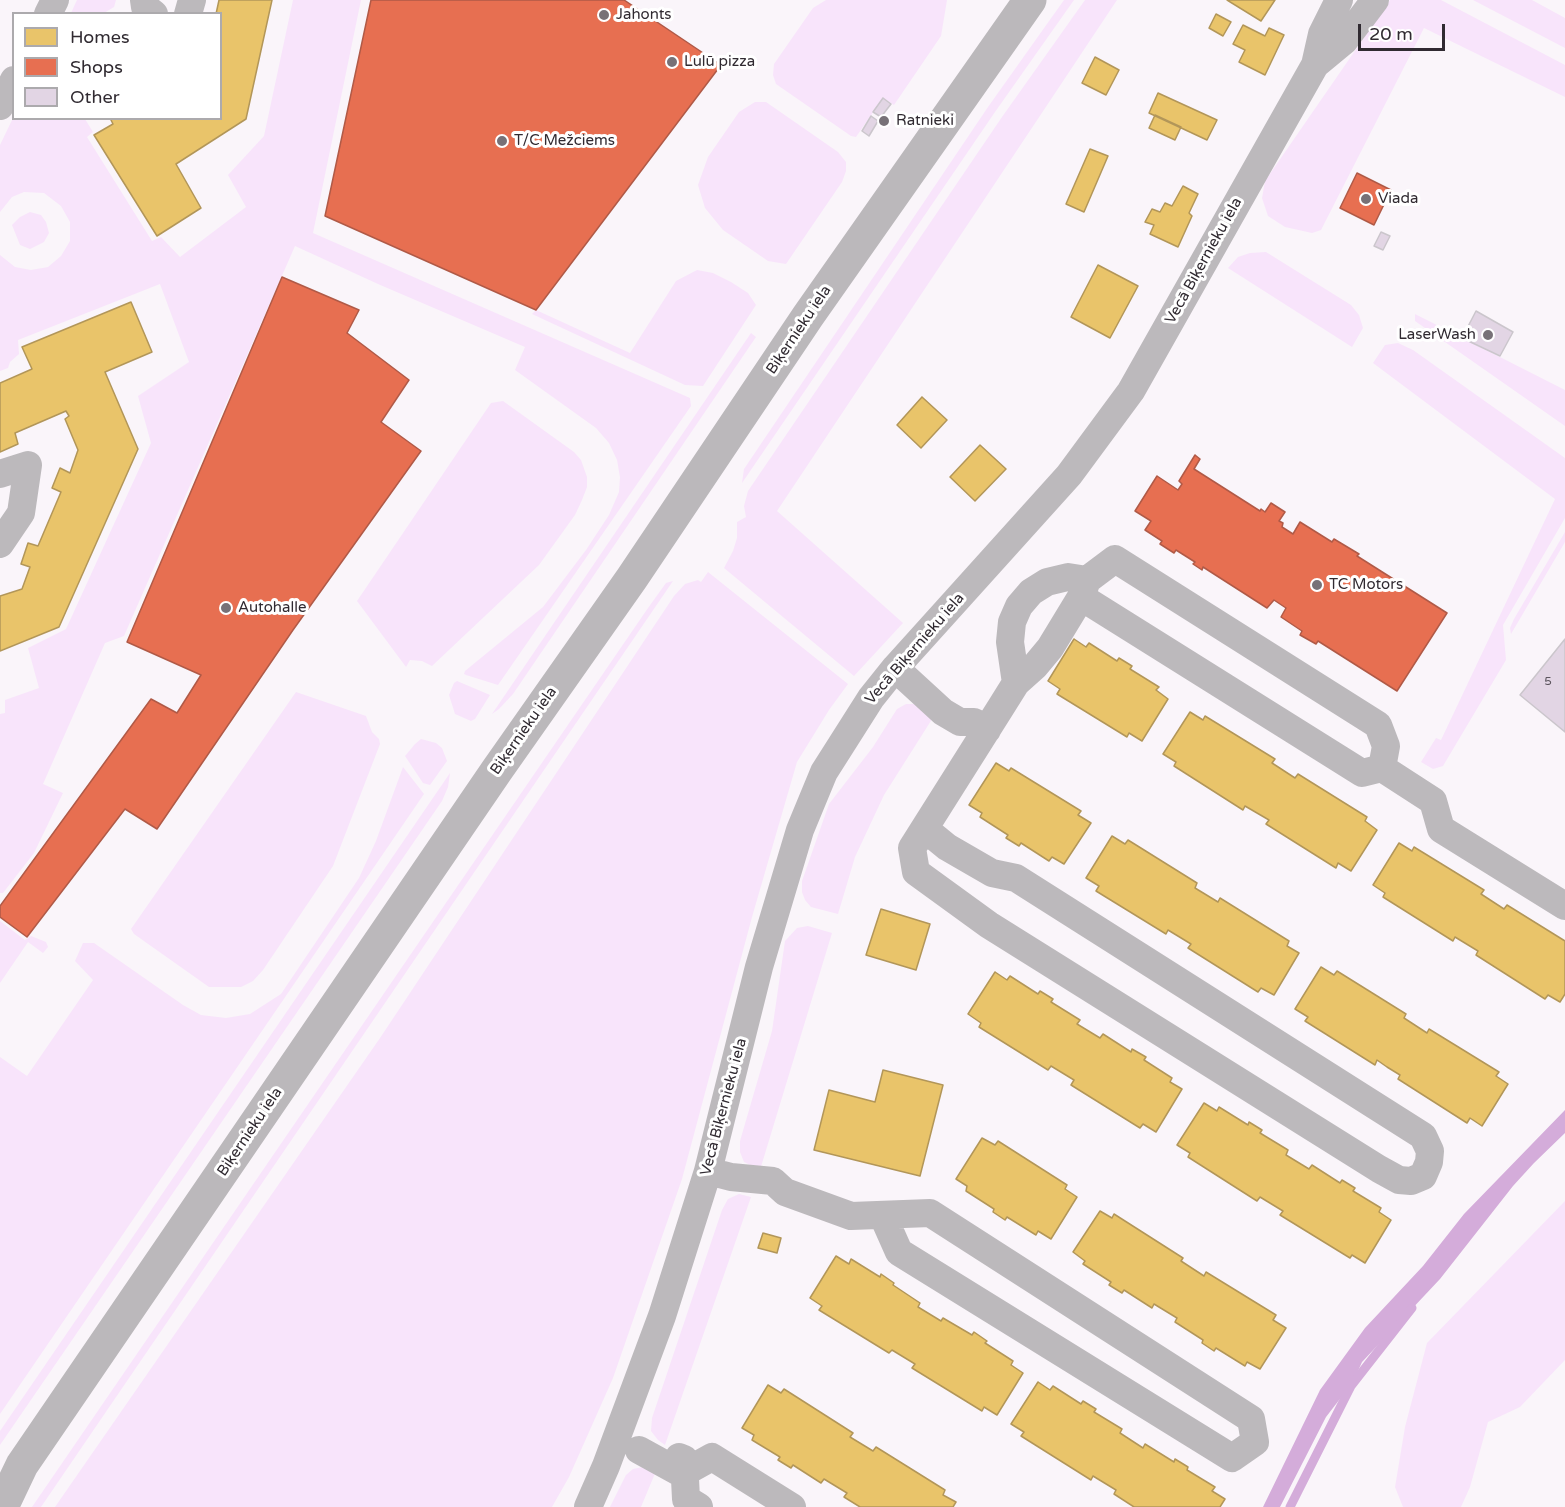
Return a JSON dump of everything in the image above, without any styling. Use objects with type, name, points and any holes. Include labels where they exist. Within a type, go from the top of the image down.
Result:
[{"type":"main road","name":"Biķernieku iela","points":[[2,1507],[11,1476],[497,770],[632,578],[808,316],[1030,0]]},
{"type":"street","points":[[144,0],[145,7],[151,12]]},
{"type":"street","name":"Vecā Biķernieku iela","points":[[588,1507],[627,1446],[662,1316],[720,1174],[729,1094],[759,968],[801,830],[824,772],[871,698],[895,668],[1069,475],[1131,391],[1314,65],[1322,34],[1339,0]]},
{"type":"street","name":"Vecā Biķernieku iela","points":[[1314,65],[1344,41],[1375,0]]},
{"type":"street","points":[[0,106],[12,84]]},
{"type":"street","points":[[0,474],[28,465],[21,513],[0,544]]},
{"type":"street","points":[[925,829],[947,847],[992,873],[1016,878],[1423,1136],[1430,1151],[1429,1162],[1423,1176],[1411,1181],[1399,1180],[1379,1169],[989,925],[916,872],[912,848],[925,829],[980,726],[1016,683],[1050,648],[1084,588],[1115,559],[1378,725],[1386,746],[1382,768]]},
{"type":"street","points":[[1016,683],[1010,642],[1012,622],[1019,606],[1031,592],[1047,582],[1068,577],[1362,773],[1382,768],[1433,801],[1442,829],[1565,906]]},
{"type":"street","points":[[895,668],[951,717],[960,722],[980,726]]},
{"type":"street","points":[[720,1174],[773,1181],[785,1192],[850,1216],[930,1213],[1251,1419],[1255,1442],[1232,1458],[899,1252],[883,1216]]},
{"type":"street","points":[[627,1446],[684,1459],[677,1470],[686,1499],[699,1507]]},
{"type":"street","points":[[677,1470],[712,1457],[792,1507]]},
{"type":"shaded area","points":[[77,0],[116,0],[114,7],[106,12],[71,12]]},
{"type":"shaded area","points":[[293,0],[361,0],[313,233],[690,398],[691,406],[498,685],[466,675],[465,671],[543,607],[586,550],[609,515],[619,492],[620,477],[617,460],[609,443],[596,428],[515,370],[525,347],[295,246],[124,636],[105,643],[43,784],[63,793],[34,853],[3,893],[0,893],[0,714],[5,713],[5,700],[39,688],[28,648],[66,629],[151,443],[138,396],[189,362],[160,284],[18,340],[19,354],[10,362],[8,368],[0,371],[0,255],[15,267],[31,270],[48,267],[61,256],[70,241],[70,222],[61,206],[44,193],[24,192],[12,197],[0,212],[0,145],[12,120],[86,120],[93,132],[87,137],[152,241],[161,237],[180,257],[246,207],[228,175],[264,136]]},
{"type":"shaded area","points":[[826,0],[947,0],[941,36],[894,105],[883,98],[856,137],[851,136],[776,84],[773,75],[774,64],[813,8]]},
{"type":"shaded area","points":[[1064,0],[1074,0],[742,483],[744,469],[988,107]]},
{"type":"shaded area","points":[[1085,0],[1117,0],[777,511],[903,623],[854,676],[724,568],[737,538],[737,522],[746,517],[744,506],[748,491],[1002,117]]},
{"type":"shaded area","points":[[1390,0],[1441,0],[1565,65],[1565,97],[1424,28],[1321,230],[1312,233],[1285,227],[1268,216],[1262,198],[1265,181]]},
{"type":"shaded area","points":[[1473,0],[1532,0],[1565,18],[1565,48]]},
{"type":"shaded area","points":[[755,102],[766,102],[838,152],[846,162],[842,182],[786,264],[768,261],[723,230],[705,208],[698,185],[708,157],[739,112]]},
{"type":"shaded area","points":[[30,212],[41,215],[49,233],[44,242],[30,249],[20,245],[12,225],[20,217]]},
{"type":"shaded area","points":[[1266,252],[1351,305],[1359,315],[1363,328],[1352,347],[1228,268],[1238,257],[1250,253]]},
{"type":"shaded area","points":[[697,270],[713,273],[731,282],[748,293],[756,305],[703,386],[685,385],[532,314],[536,310],[630,353],[676,281]]},
{"type":"shaded area","points":[[1415,314],[1565,390],[1565,426],[1415,321]]},
{"type":"shaded area","points":[[751,333],[756,337],[513,694],[492,714]]},
{"type":"shaded area","points":[[1398,343],[1413,350],[1565,458],[1565,518],[1503,625],[1506,660],[1443,766],[1433,769],[1421,762],[1436,738],[1441,740],[1555,499],[1373,363],[1385,345]]},
{"type":"shaded area","points":[[503,401],[574,452],[581,460],[587,477],[587,487],[575,515],[539,565],[432,666],[422,661],[410,660],[406,667],[357,601],[491,403]]},
{"type":"shaded area","points":[[1565,532],[1565,542],[1511,634],[1510,628],[1514,619]]},
{"type":"shaded area","points":[[708,572],[848,684],[797,762],[752,917],[682,1179],[613,1378],[569,1477],[552,1507],[55,1507],[380,1038],[674,596],[685,584],[698,580],[701,582]]},
{"type":"shaded area","points":[[673,581],[41,1507],[32,1507],[648,608],[666,583]]},
{"type":"shaded area","points":[[457,681],[490,695],[475,719],[471,721],[455,714],[449,695]]},
{"type":"shaded area","points":[[296,692],[366,716],[380,744],[333,866],[263,970],[253,981],[241,987],[209,987],[134,934],[131,929]]},
{"type":"shaded area","points":[[906,704],[914,704],[934,716],[884,795],[855,857],[838,914],[811,907],[802,892],[802,881],[829,804],[873,747],[897,709]]},
{"type":"shaded area","points":[[421,739],[436,743],[442,748],[447,761],[430,785],[423,783],[405,756]]},
{"type":"shaded area","points":[[403,767],[424,794],[0,1414],[0,1057],[27,1076],[93,980],[75,961],[83,943],[94,943],[201,1015],[226,1018],[250,1014],[281,994],[359,878],[376,841]]},
{"type":"shaded area","points":[[450,773],[448,787],[442,801],[0,1445],[0,1431]]},
{"type":"shaded area","points":[[0,921],[25,940],[31,936],[46,942],[48,947],[43,953],[28,942],[0,983]]},
{"type":"shaded area","points":[[808,926],[832,933],[760,1170],[744,1162],[740,1152],[740,1141],[772,1031],[785,941],[797,928]]},
{"type":"shaded area","points":[[1565,1110],[1565,1133],[1513,1186],[1440,1279],[1362,1362],[1353,1382],[1326,1417],[1280,1507],[1263,1507],[1320,1390],[1365,1328],[1423,1266],[1464,1214]]},
{"type":"shaded area","points":[[739,1194],[751,1197],[665,1445],[651,1431],[652,1418],[722,1210],[728,1199]]},
{"type":"shaded area","points":[[1565,1201],[1565,1360],[1520,1407],[1488,1422],[1470,1487],[1461,1507],[1403,1507],[1395,1487],[1405,1427],[1427,1343]]},
{"type":"shaded area","points":[[643,1467],[656,1471],[641,1507],[610,1507],[626,1475],[633,1469]]},
{"type":"building: Homes","points":[[219,0],[272,0],[246,119],[176,164],[201,208],[157,236],[94,135],[113,124],[111,120],[222,120],[222,12],[216,12]]},
{"type":"building: Homes","points":[[1227,0],[1275,0],[1261,21]]},
{"type":"building: Homes","points":[[1216,14],[1231,22],[1223,36],[1209,28]]},
{"type":"building: Homes","points":[[1243,25],[1265,36],[1269,28],[1284,35],[1265,75],[1239,62],[1245,50],[1233,44]]},
{"type":"building: Homes","points":[[1095,57],[1119,70],[1106,95],[1082,83]]},
{"type":"building: Homes","points":[[1158,93],[1217,120],[1207,140],[1149,113]]},
{"type":"building: Homes","points":[[1155,115],[1181,127],[1175,140],[1149,128]]},
{"type":"building: Homes","points":[[1090,149],[1108,156],[1084,212],[1066,204]]},
{"type":"building: Homes","points":[[1183,186],[1198,194],[1189,213],[1192,216],[1178,247],[1150,234],[1154,225],[1145,222],[1152,209],[1160,212],[1165,203],[1172,206]]},
{"type":"building: Homes","points":[[1098,265],[1138,286],[1110,338],[1071,317]]},
{"type":"building: Homes","points":[[131,302],[152,352],[105,372],[138,449],[59,627],[0,651],[0,596],[22,589],[30,567],[21,564],[28,543],[38,546],[61,492],[52,488],[60,468],[70,473],[78,450],[65,419],[69,416],[66,411],[15,433],[18,444],[0,452],[0,383],[32,369],[22,347]]},
{"type":"building: Homes","points":[[922,397],[947,420],[921,448],[897,425]]},
{"type":"building: Homes","points":[[980,445],[1006,469],[975,501],[950,477]]},
{"type":"building: Homes","points":[[1074,639],[1086,647],[1089,643],[1117,661],[1119,658],[1132,666],[1130,669],[1159,687],[1156,690],[1168,699],[1142,741],[1129,733],[1127,737],[1057,694],[1060,689],[1048,681]]},
{"type":"building: Homes","points":[[1190,712],[1203,720],[1205,716],[1275,759],[1272,763],[1295,778],[1298,774],[1367,817],[1365,821],[1377,830],[1351,871],[1338,863],[1336,868],[1266,824],[1269,820],[1245,806],[1243,810],[1174,766],[1176,762],[1163,754]]},
{"type":"building: Homes","points":[[996,763],[1009,771],[1011,768],[1081,811],[1078,815],[1091,823],[1064,864],[1052,857],[1049,861],[1021,843],[1019,846],[1006,838],[1008,835],[980,817],[982,813],[969,805]]},
{"type":"building: Homes","points":[[1112,836],[1125,844],[1128,840],[1197,883],[1195,888],[1218,902],[1220,898],[1289,941],[1287,946],[1299,953],[1274,995],[1261,988],[1258,992],[1188,948],[1191,944],[1168,930],[1166,934],[1096,891],[1099,886],[1086,878]]},
{"type":"building: Homes","points":[[1399,843],[1412,851],[1414,847],[1484,890],[1481,894],[1504,909],[1507,905],[1565,941],[1565,994],[1560,1002],[1548,995],[1545,999],[1476,955],[1478,951],[1455,937],[1453,941],[1383,897],[1385,893],[1373,885]]},
{"type":"building: Homes","points":[[881,909],[930,924],[916,970],[866,955]]},
{"type":"building: Homes","points":[[1321,967],[1334,975],[1337,971],[1406,1014],[1404,1018],[1427,1033],[1429,1029],[1499,1072],[1496,1076],[1508,1084],[1482,1126],[1470,1118],[1467,1123],[1398,1079],[1400,1075],[1377,1060],[1375,1065],[1305,1021],[1308,1017],[1295,1009]]},
{"type":"building: Homes","points":[[995,972],[1007,980],[1010,976],[1038,994],[1040,991],[1053,999],[1051,1002],[1080,1020],[1077,1024],[1100,1038],[1103,1034],[1131,1052],[1132,1049],[1146,1057],[1144,1060],[1172,1078],[1170,1082],[1182,1089],[1156,1132],[1143,1124],[1140,1128],[1071,1085],[1074,1080],[1051,1066],[1048,1070],[979,1027],[981,1023],[968,1014]]},
{"type":"building: Homes","points":[[883,1070],[943,1085],[920,1176],[814,1150],[829,1090],[875,1102]]},
{"type":"building: Homes","points":[[1204,1103],[1217,1111],[1219,1107],[1248,1125],[1249,1122],[1262,1130],[1260,1133],[1288,1150],[1286,1155],[1309,1169],[1312,1165],[1340,1183],[1342,1180],[1355,1188],[1353,1191],[1381,1208],[1379,1212],[1391,1220],[1365,1263],[1352,1255],[1350,1258],[1280,1215],[1283,1211],[1260,1197],[1257,1201],[1188,1157],[1190,1153],[1177,1145]]},
{"type":"building: Homes","points":[[982,1138],[995,1145],[998,1141],[1067,1185],[1065,1189],[1077,1197],[1051,1239],[1038,1231],[1036,1235],[1007,1217],[1005,1220],[993,1212],[994,1209],[966,1191],[967,1186],[956,1179]]},
{"type":"building: Homes","points":[[1100,1211],[1112,1218],[1114,1214],[1183,1258],[1181,1261],[1204,1276],[1206,1272],[1276,1315],[1273,1320],[1286,1328],[1260,1369],[1247,1362],[1245,1366],[1216,1348],[1214,1351],[1202,1343],[1203,1340],[1175,1322],[1177,1318],[1154,1304],[1152,1308],[1124,1290],[1122,1293],[1109,1285],[1111,1282],[1083,1264],[1085,1261],[1073,1252]]},
{"type":"building: Homes","points":[[763,1233],[781,1238],[777,1253],[758,1248]]},
{"type":"building: Homes","points":[[836,1256],[849,1264],[851,1259],[880,1277],[881,1274],[920,1303],[918,1307],[941,1321],[943,1318],[972,1335],[974,1332],[987,1341],[985,1343],[1013,1361],[1011,1365],[1023,1373],[997,1415],[984,1407],[982,1411],[912,1368],[915,1364],[892,1350],[889,1353],[819,1310],[822,1306],[810,1298]]},
{"type":"building: Homes","points":[[1038,1382],[1050,1390],[1053,1386],[1081,1404],[1083,1401],[1096,1409],[1094,1412],[1122,1429],[1120,1433],[1143,1448],[1145,1444],[1174,1462],[1175,1459],[1188,1467],[1187,1470],[1215,1487],[1212,1491],[1225,1499],[1220,1507],[1134,1507],[1114,1494],[1116,1490],[1093,1476],[1091,1480],[1021,1436],[1024,1432],[1011,1424]]},
{"type":"building: Homes","points":[[768,1385],[781,1393],[784,1389],[853,1433],[850,1437],[873,1451],[876,1447],[945,1490],[943,1495],[956,1502],[953,1507],[860,1507],[844,1497],[847,1493],[824,1479],[821,1483],[793,1465],[791,1468],[778,1460],[780,1457],[752,1440],[754,1435],[742,1428]]},
{"type":"building: Shops","name":"T/C Mežciems","points":[[371,0],[624,0],[721,65],[536,310],[325,216]]},
{"type":"building: Shops","name":"Viada","points":[[1357,173],[1391,190],[1374,225],[1340,208]]},
{"type":"building: Shops","name":"Autohalle","points":[[282,277],[359,310],[347,333],[409,380],[381,422],[421,451],[293,630],[157,829],[125,809],[27,937],[0,917],[0,906],[151,699],[177,713],[201,675],[127,642]]},
{"type":"building: Shops","name":"TC Motors","points":[[1195,455],[1200,459],[1194,469],[1260,511],[1261,509],[1265,512],[1271,503],[1285,512],[1279,521],[1283,523],[1282,527],[1293,534],[1300,522],[1332,542],[1334,539],[1447,613],[1397,691],[1318,641],[1316,644],[1300,635],[1302,631],[1281,617],[1286,608],[1274,600],[1267,608],[1203,567],[1202,570],[1193,564],[1195,562],[1176,550],[1174,553],[1160,544],[1162,541],[1145,530],[1151,521],[1135,511],[1157,476],[1178,490],[1182,484],[1179,481]]},
{"type":"building: Other","points":[[883,98],[891,104],[881,117],[873,112]]},
{"type":"building: Other","points":[[871,116],[878,121],[869,136],[862,131]]},
{"type":"building: Other","points":[[1381,232],[1390,236],[1383,250],[1374,246]]},
{"type":"building: Other","name":"LaserWash","points":[[1476,311],[1513,332],[1500,356],[1462,338]]},
{"type":"building: Other","points":[[1565,639],[1565,732],[1520,695]]},
{"type":"waterway","points":[[1290,1507],[1351,1386],[1412,1308]]},
{"type":"place","name":"Jahonts","points":[[604,15]]},
{"type":"place","name":"Lulū pizza","points":[[672,62]]},
{"type":"place","name":"Ratnieki","points":[[884,121]]},
{"type":"place","name":"T/C Mežciems","points":[[502,141]]},
{"type":"place","name":"Viada","points":[[1366,199]]},
{"type":"place","name":"LaserWash","points":[[1488,335]]},
{"type":"place","name":"TC Motors","points":[[1317,585]]},
{"type":"place","name":"Autohalle","points":[[226,608]]}]
